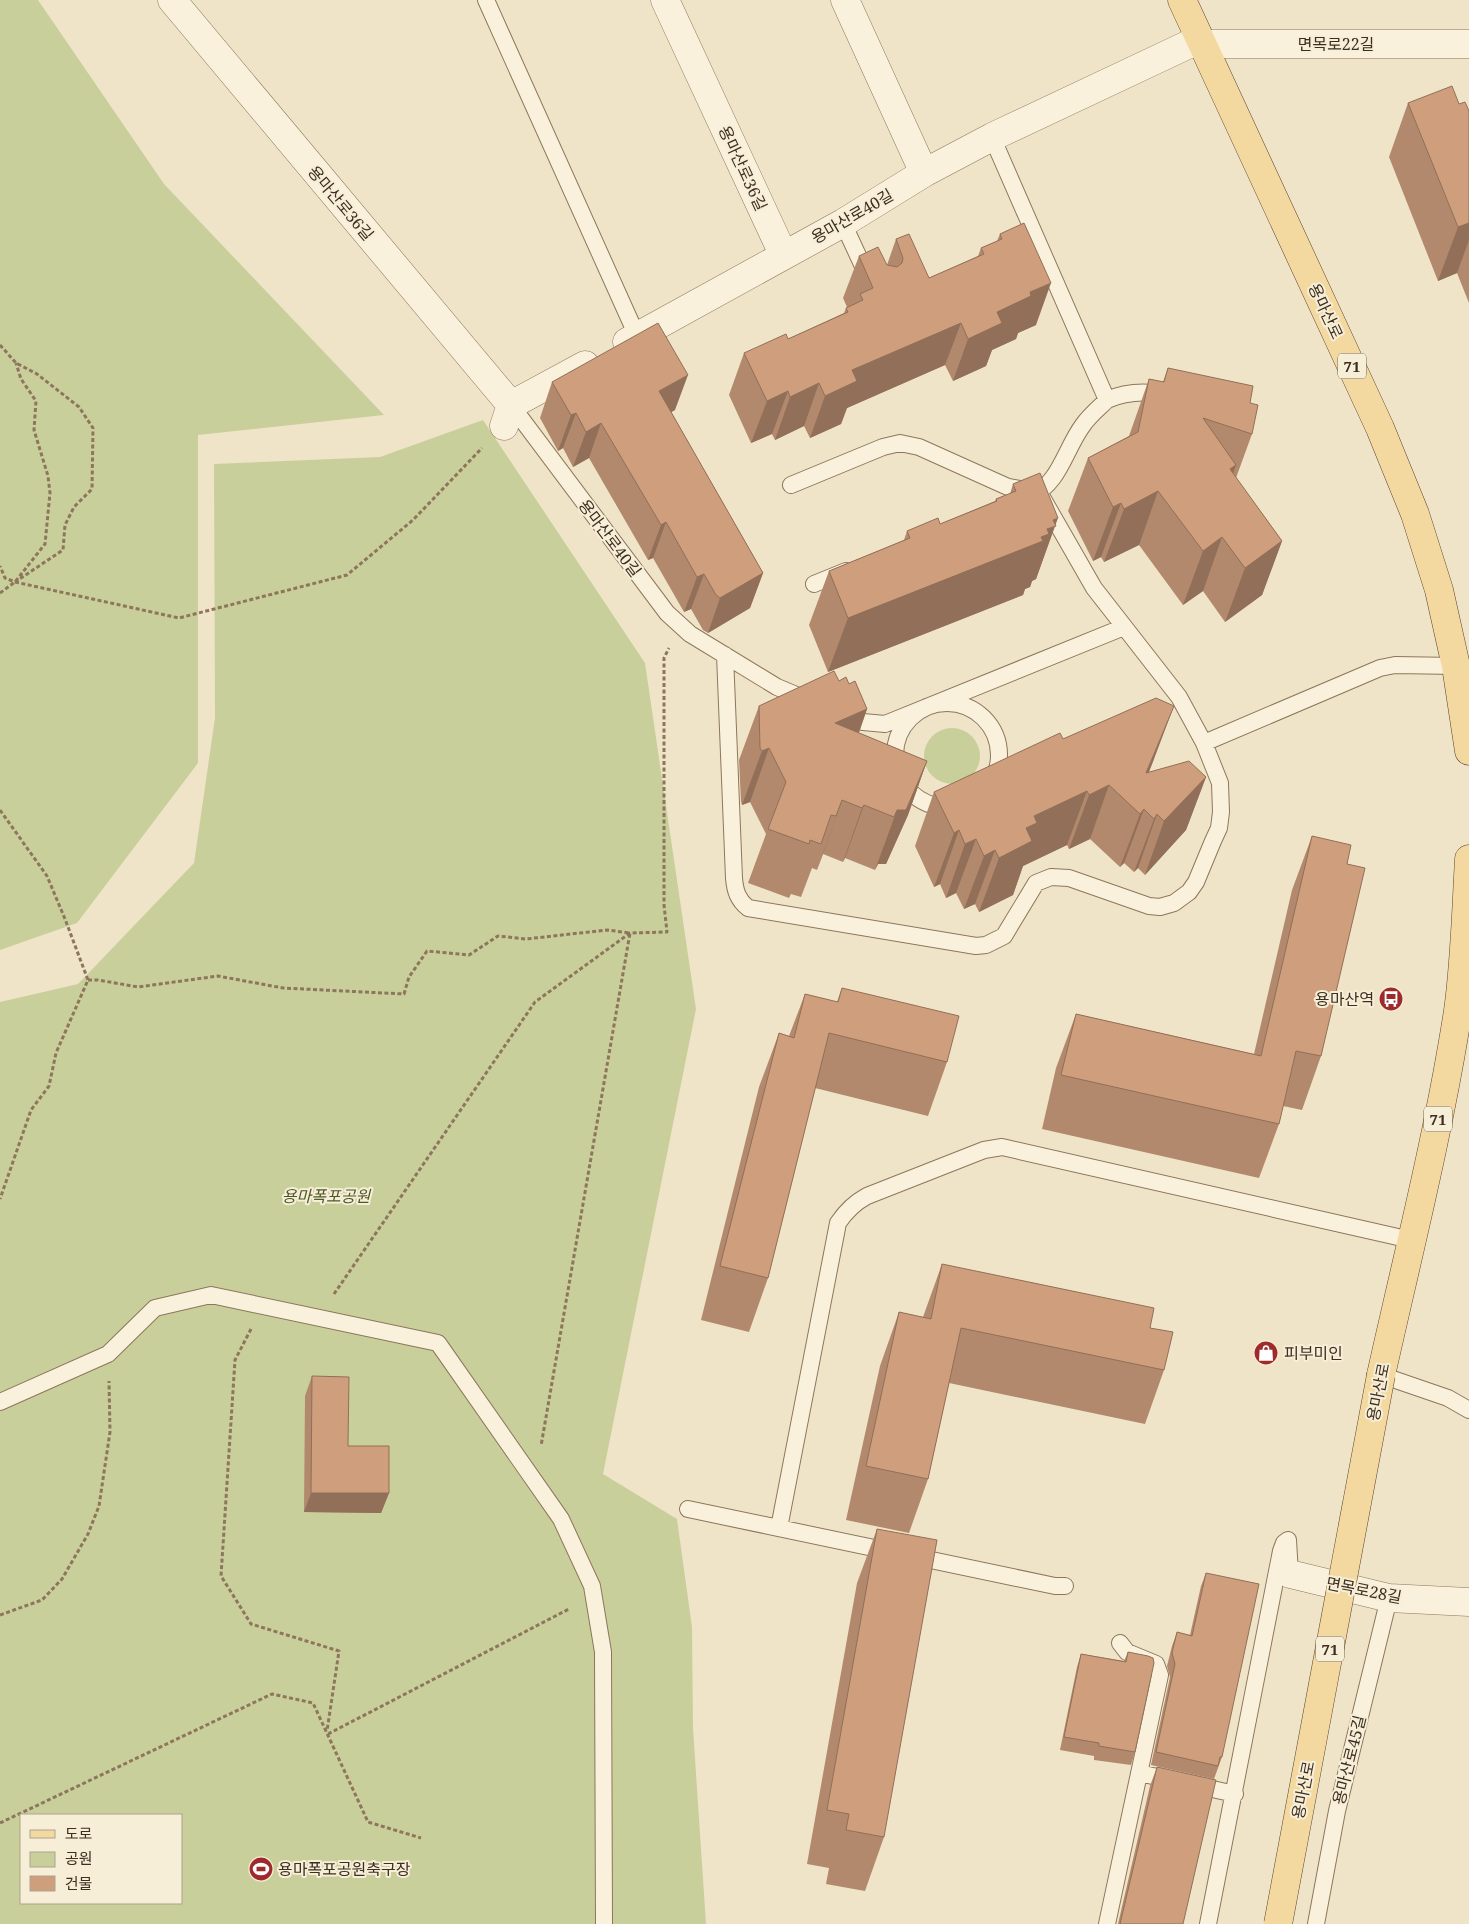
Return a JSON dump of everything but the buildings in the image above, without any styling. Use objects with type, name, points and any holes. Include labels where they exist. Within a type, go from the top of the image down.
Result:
[{"type":"main road","name":"용마산로","points":[[1182,0],[1380,428],[1415,514],[1439,590],[1462,681],[1469,751]]},
{"type":"main road","name":"용마산로","points":[[1278,1924],[1381,1375],[1444,1092],[1458,1009],[1466,925],[1469,859]]},
{"type":"street","name":"용마산로36길","points":[[172,0],[507,416]]},
{"type":"street","name":"용마산로36길","points":[[665,0],[783,254]]},
{"type":"street","points":[[845,0],[924,173]]},
{"type":"street","name":"용마산로40길","points":[[507,416],[637,336],[783,254],[843,223],[924,173],[992,137],[1201,41]]},
{"type":"street","name":"면목로22길","points":[[1201,41],[1469,44]]},
{"type":"street","name":"면목로28길","points":[[1290,1574],[1389,1598],[1469,1602]]},
{"type":"lane","points":[[486,0],[637,336]]},
{"type":"lane","points":[[992,137],[1107,400]]},
{"type":"lane","points":[[843,223],[874,291]]},
{"type":"lane","points":[[1015,502],[1046,488],[1054,478],[1070,444],[1082,425],[1107,400],[1118,395],[1144,393],[1178,397]]},
{"type":"lane","name":"용마산로40길","points":[[507,416],[667,613],[690,634],[777,687],[863,722],[885,724],[930,706]]},
{"type":"lane","points":[[725,655],[734,886],[741,902],[748,908],[976,946],[986,945],[1004,936],[1036,884],[1051,877],[1069,878],[1150,906],[1166,906],[1182,898],[1196,882],[1219,828],[1222,812],[1220,783],[1204,742],[1179,697],[1094,588],[1039,492],[1008,486],[919,447],[900,443],[883,447],[791,485]]},
{"type":"lane","points":[[814,584],[860,565]]},
{"type":"lane","points":[[930,706],[962,704],[978,712],[990,724],[998,739],[1000,756],[997,772],[988,787],[976,799],[959,806],[942,807],[925,803],[910,792],[900,778],[895,762],[896,744],[902,728],[914,716],[930,706],[1124,627]]},
{"type":"lane","points":[[1204,742],[1380,668],[1395,665],[1462,681]]},
{"type":"lane","points":[[779,1528],[838,1223],[850,1208],[867,1196],[984,1150],[1002,1146],[1411,1240]]},
{"type":"lane","points":[[0,1402],[108,1354],[155,1308],[210,1295],[438,1343],[561,1519],[592,1586],[604,1652],[604,1924]]},
{"type":"lane","points":[[1381,1375],[1448,1398],[1469,1410]]},
{"type":"lane","points":[[688,1509],[1055,1586],[1066,1586]]},
{"type":"lane","points":[[1208,1924],[1235,1794],[1281,1551],[1284,1543],[1288,1540],[1290,1574]]},
{"type":"lane","name":"용마산로45길","points":[[1316,1924],[1337,1812],[1389,1598]]},
{"type":"lane","points":[[1107,1924],[1160,1675],[1156,1664],[1128,1652],[1120,1643]]},
{"type":"lane","points":[[1139,1773],[1235,1794]]},
{"type":"path","points":[[0,346],[16,363],[37,374],[79,407],[93,428],[92,489],[74,508],[65,525],[63,550],[0,593]]},
{"type":"path","points":[[15,582],[45,544],[50,493],[48,476],[34,430],[36,402],[21,379],[16,363]]},
{"type":"path","points":[[0,566],[5,578],[15,582],[179,618],[347,575],[412,520],[507,416]]},
{"type":"path","points":[[88,980],[138,987],[218,976],[283,988],[404,994],[409,977],[427,951],[470,955],[498,936],[526,939],[607,930],[630,933],[667,932],[664,906],[664,658],[679,624]]},
{"type":"path","points":[[0,810],[46,876],[65,919],[88,980],[56,1052],[49,1086],[31,1110],[0,1199]]},
{"type":"path","points":[[317,1318],[535,1002],[630,933]]},
{"type":"path","points":[[535,1482],[630,933]]},
{"type":"path","points":[[263,1306],[235,1360],[221,1576],[251,1624],[340,1651],[327,1733]]},
{"type":"path","points":[[0,1615],[42,1600],[62,1579],[88,1534],[99,1506],[110,1432],[108,1354]]},
{"type":"path","points":[[327,1733],[594,1597]]},
{"type":"path","points":[[0,1823],[272,1694],[313,1702],[368,1822],[421,1838]]},
{"type":"green space","points":[[0,0],[38,0],[164,184],[384,415],[198,435],[198,763],[77,923],[0,950]]},
{"type":"green space","name":"용마폭포공원","points":[[483,420],[645,663],[696,1009],[603,1474],[677,1519],[692,1627],[693,1728],[706,1924],[0,1924],[0,1002],[78,984],[194,863],[215,718],[214,464],[380,457]]},
{"type":"green space","points":[[952,728],[963,730],[972,736],[978,745],[980,756],[978,767],[972,776],[963,782],[952,784],[941,782],[932,776],[926,767],[924,756],[926,745],[932,736],[941,730]]},
{"type":"place","name":"용마산역","points":[[1391,999]]},
{"type":"place","name":"피부미인","points":[[1266,1353]]},
{"type":"place","name":"용마폭포공원축구장","points":[[261,1869]]}]
